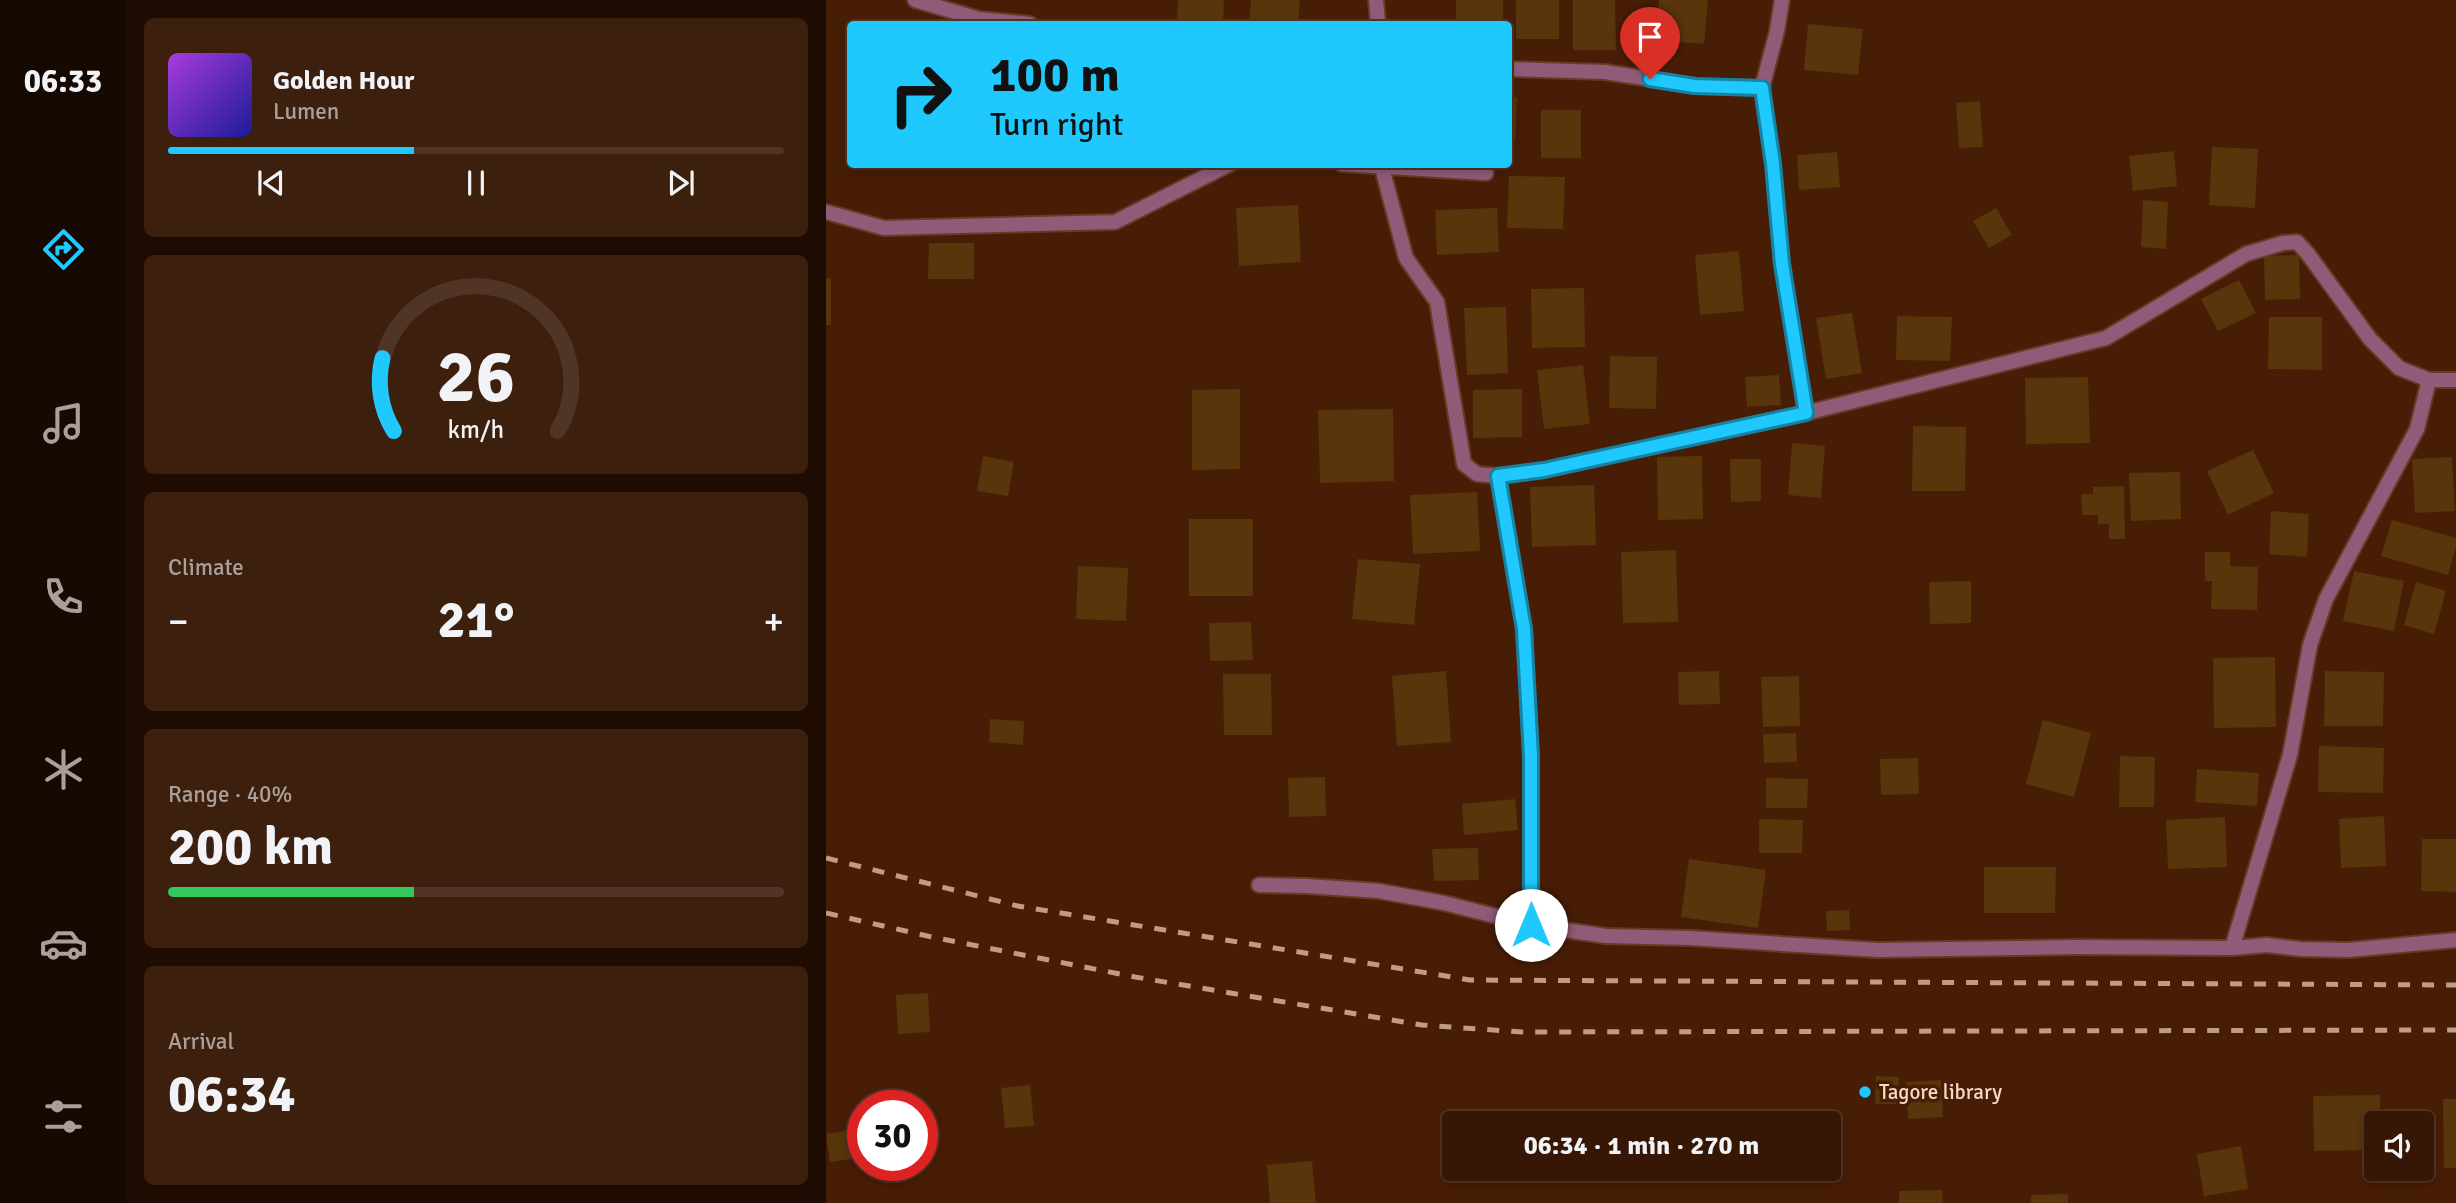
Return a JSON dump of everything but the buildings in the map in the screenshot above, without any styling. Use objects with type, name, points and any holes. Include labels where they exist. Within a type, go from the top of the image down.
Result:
[{"type":"street","points":[[915,0],[979,19],[999,21]]},
{"type":"street","points":[[1376,0],[1378,21]]},
{"type":"street","points":[[1782,0],[1762,88],[1773,164],[1782,264],[1806,413]]},
{"type":"street","points":[[1512,69],[1605,72],[1695,86],[1762,88]]},
{"type":"street","points":[[826,212],[884,228],[1115,222],[1222,168]]},
{"type":"street","points":[[1382,168],[1406,258],[1437,302],[1464,464],[1477,474],[1498,476],[1544,470],[1806,413],[2106,338],[2246,254],[2283,243],[2297,243],[2308,254],[2370,339],[2399,368],[2429,380],[2456,380]]},
{"type":"street","points":[[1411,168],[1486,173]]},
{"type":"street","points":[[2232,948],[2290,755],[2310,645],[2326,600],[2417,429],[2429,380]]},
{"type":"street","points":[[1498,476],[1524,629],[1531,756],[1531,925]]},
{"type":"street","points":[[1259,885],[1379,891],[1444,902],[1531,925],[1606,936],[1689,938],[1878,950],[2232,948],[2267,945],[2348,950],[2456,940]]},
{"type":"railway","points":[[826,858],[1018,906],[1470,980],[2456,985]]},
{"type":"railway","points":[[826,913],[1135,977],[1422,1025],[1522,1032],[2456,1030]]},
{"type":"place","name":"Tagore library","points":[[1865,1092]]},
{"type":"route","points":[[1531,925],[1531,756],[1524,629],[1498,476],[1544,470],[1806,413],[1782,264],[1773,164],[1762,88],[1695,86],[1650,79]]}]
